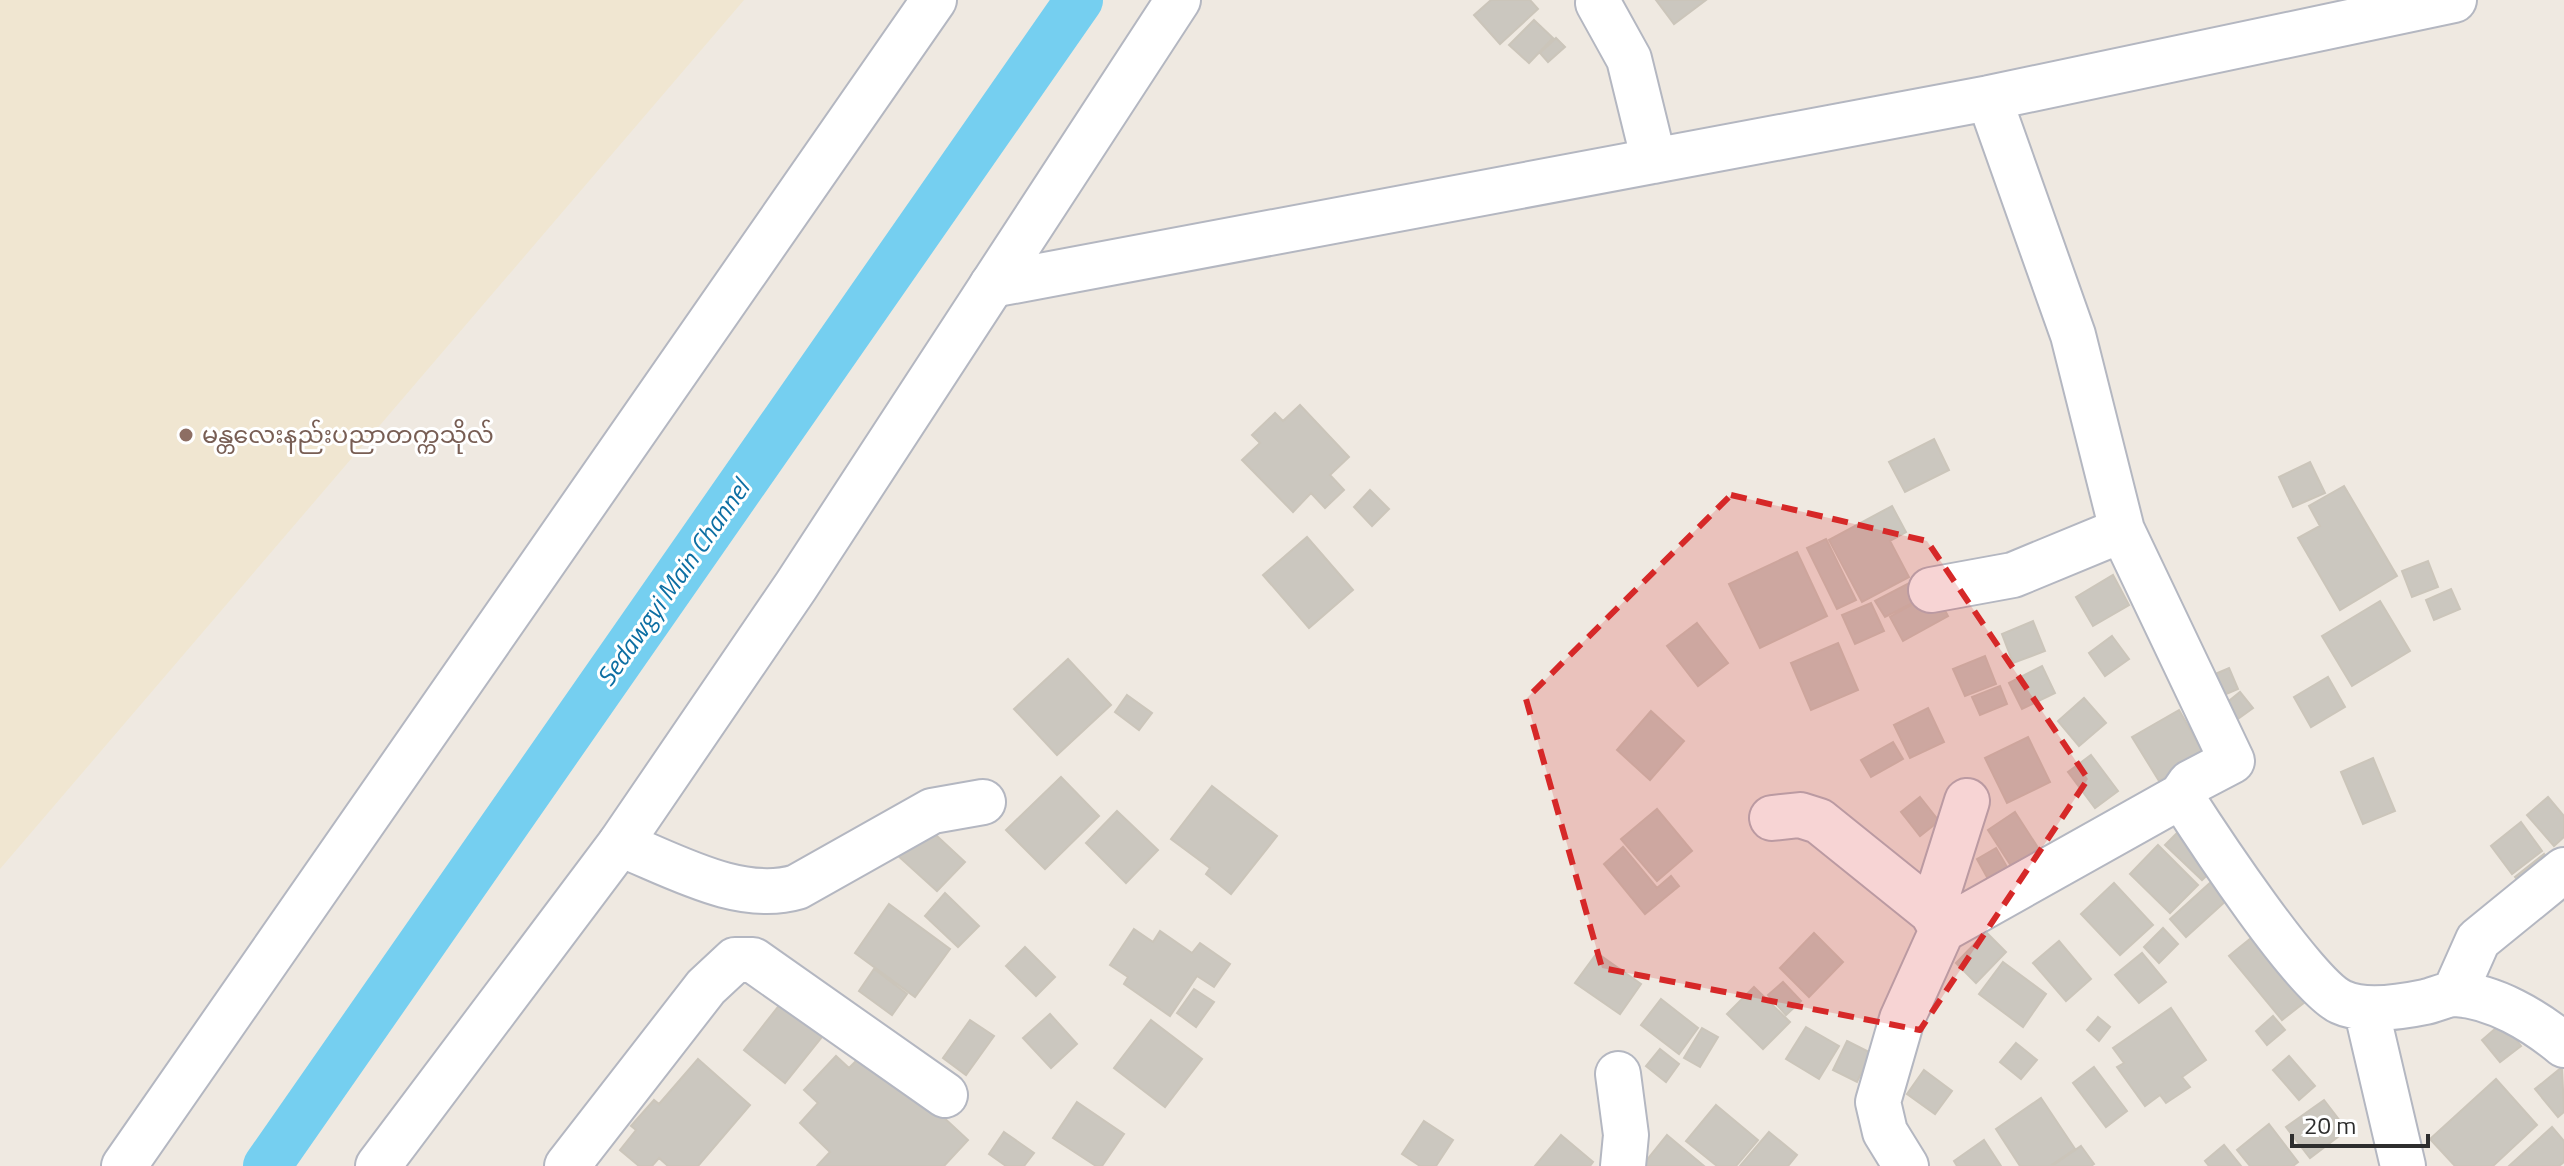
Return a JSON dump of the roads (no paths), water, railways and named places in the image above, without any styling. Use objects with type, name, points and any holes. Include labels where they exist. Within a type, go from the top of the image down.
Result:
[{"type":"street","points":[[124,1166],[934,0]]},
{"type":"street","points":[[378,1166],[620,844],[796,586],[1178,0]]},
{"type":"street","points":[[992,285],[1989,98],[2454,0]]},
{"type":"street","points":[[1598,3],[1629,59],[1654,161]]},
{"type":"street","points":[[1937,921],[2181,796],[2190,783],[2232,761],[2122,530],[2073,335],[1989,98]]},
{"type":"street","points":[[1931,590],[2013,575],[2122,530]]},
{"type":"street","points":[[2181,796],[2294,955],[2333,997],[2366,1008],[2424,1002],[2454,994],[2511,1010],[2564,1045]]},
{"type":"street","points":[[1906,1166],[1885,1132],[1878,1102],[1902,1019],[1937,921],[1967,801]]},
{"type":"street","points":[[620,844],[726,885],[775,893],[797,887],[932,811],[983,802]]},
{"type":"street","points":[[1772,818],[1800,815],[1819,821],[1937,921]]},
{"type":"street","points":[[2454,994],[2478,940],[2564,870]]},
{"type":"street","points":[[567,1166],[706,987],[735,960],[753,960],[945,1095]]},
{"type":"street","points":[[2366,1008],[2403,1166]]},
{"type":"street","points":[[1618,1074],[1626,1135],[1623,1166]]},
{"type":"waterway","name":"Sedawgyi Main Channel","points":[[267,1166],[1079,0]]},
{"type":"place","name":"မန္တလေးနည်းပညာတက္ကသိုလ်","points":[[186,435]]}]
